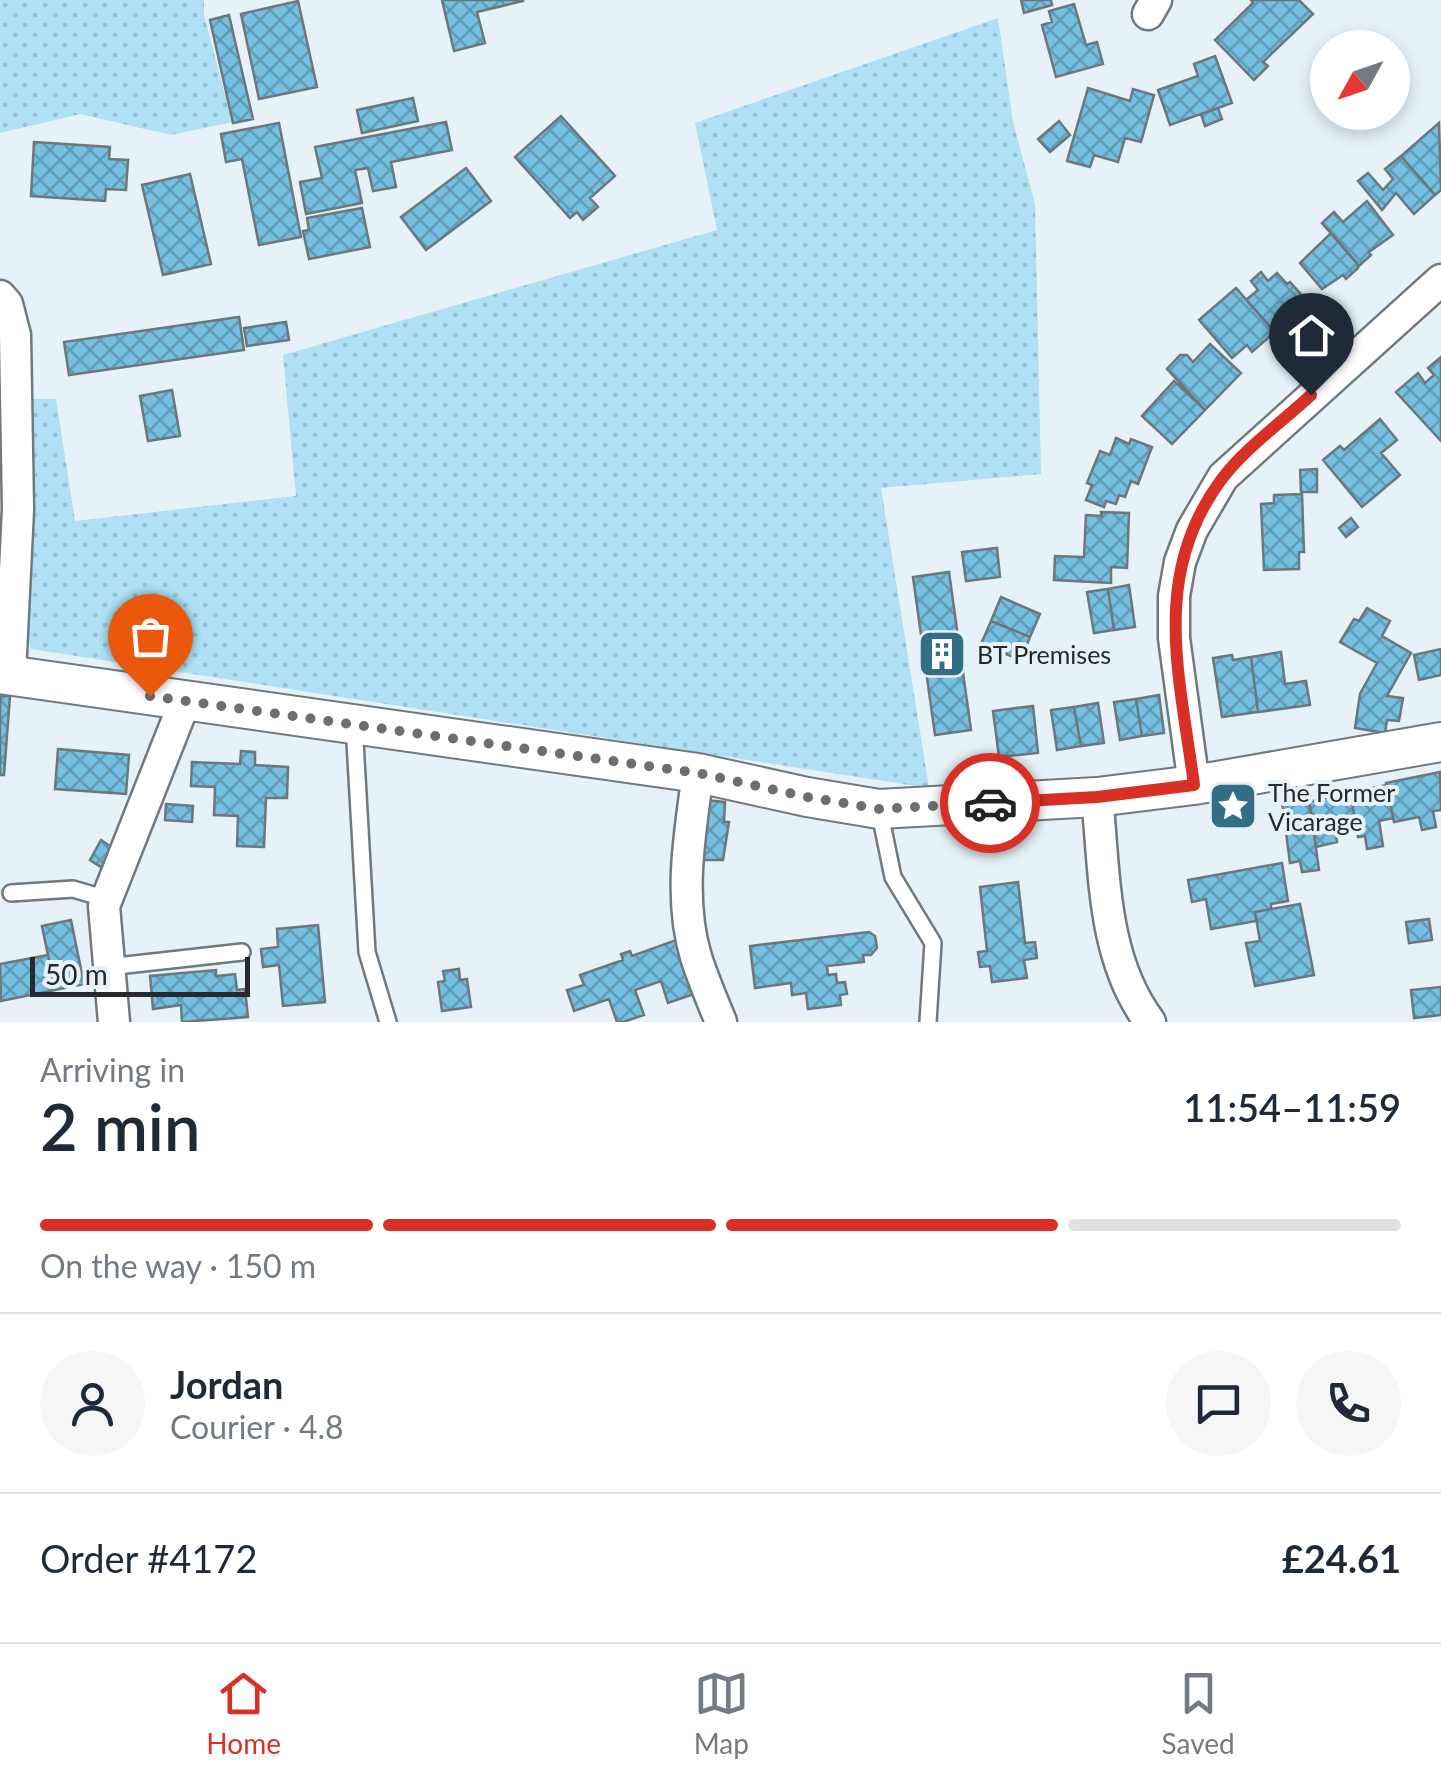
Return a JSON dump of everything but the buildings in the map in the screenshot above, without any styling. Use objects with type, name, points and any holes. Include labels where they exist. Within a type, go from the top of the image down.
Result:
[{"type":"street","points":[[1194,785],[1174,638],[1174,596],[1180,562],[1192,530],[1223,477],[1441,280]]},
{"type":"street","points":[[0,296],[7,304],[15,335],[18,509],[5,674],[698,773],[879,809],[1097,797],[1194,785],[1441,742]]},
{"type":"street","points":[[114,1022],[105,934],[106,898],[185,701]]},
{"type":"street","points":[[698,773],[686,864],[689,922],[695,955],[721,1022]]},
{"type":"street","points":[[1097,797],[1110,932],[1123,978],[1150,1022]]},
{"type":"lane","points":[[354,724],[368,952],[388,1022]]},
{"type":"lane","points":[[879,809],[893,877],[933,943],[928,1022]]},
{"type":"lane","points":[[10,894],[72,890],[106,898]]},
{"type":"lane","points":[[108,967],[242,952]]},
{"type":"shaded area","points":[[0,0],[204,0],[204,15],[232,122],[171,135],[80,114],[0,133]]},
{"type":"shaded area","points":[[998,18],[1013,122],[1035,204],[1041,474],[881,488],[929,788],[31,649],[24,622],[31,399],[56,399],[75,521],[296,496],[283,355],[717,230],[695,123]]},
{"type":"way so far","points":[[150,696],[698,773],[879,809],[990,803]]},
{"type":"place","name":"BT Premises","points":[[942,654]]},
{"type":"place","name":"The Former Vicarage","points":[[1233,806]]},
{"type":"route","points":[[990,803],[1097,797],[1194,785],[1174,638],[1174,596],[1180,562],[1206,502],[1223,477],[1311,395]]}]
